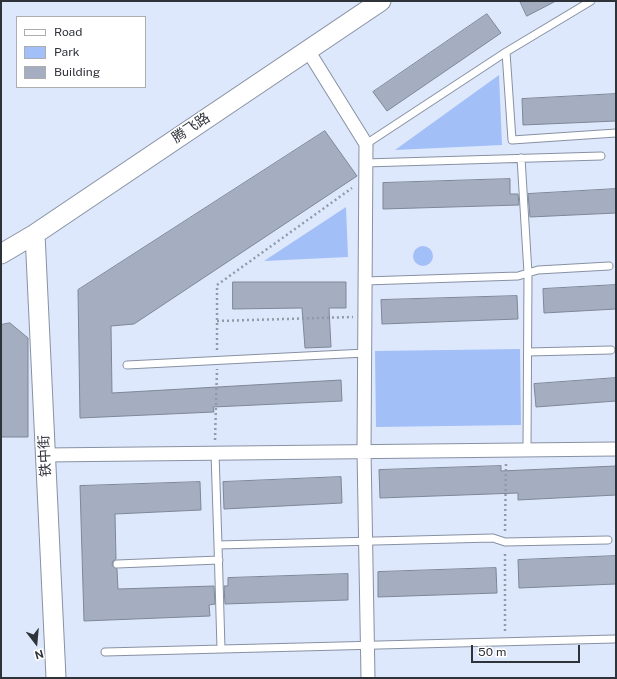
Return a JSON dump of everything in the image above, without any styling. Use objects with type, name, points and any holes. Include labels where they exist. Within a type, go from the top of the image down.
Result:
[{"type":"street","name":"腾飞路","points":[[1,254],[35,234],[307,49],[381,1]]},
{"type":"street","points":[[307,49],[366,144],[364,451],[368,678]]},
{"type":"street","name":"铁中街","points":[[35,234],[56,678]]},
{"type":"street","points":[[45,455],[616,449]]},
{"type":"lane","points":[[366,144],[506,52],[591,1]]},
{"type":"lane","points":[[506,52],[512,140],[616,133]]},
{"type":"lane","points":[[365,163],[601,156]]},
{"type":"lane","points":[[521,158],[528,273],[527,450]]},
{"type":"lane","points":[[365,281],[518,276],[538,270],[609,266]]},
{"type":"lane","points":[[528,352],[611,350]]},
{"type":"lane","points":[[127,365],[365,353]]},
{"type":"lane","points":[[215,453],[222,649]]},
{"type":"lane","points":[[218,545],[493,538],[505,542],[608,540]]},
{"type":"lane","points":[[117,564],[219,560]]},
{"type":"lane","points":[[105,652],[614,639]]},
{"type":"path","points":[[215,453],[218,285],[366,179]]},
{"type":"path","points":[[217,322],[365,317]]},
{"type":"path","points":[[504,642],[506,450]]},
{"type":"green space","points":[[499,75],[502,145],[395,150]]},
{"type":"green space","points":[[346,207],[348,257],[264,261]]},
{"type":"green space","points":[[419,246],[427,246],[433,252],[433,260],[427,266],[419,266],[413,260],[413,252]]},
{"type":"green space","points":[[520,349],[521,425],[376,427],[375,351]]},
{"type":"building","points":[[520,1],[556,1],[527,16]]},
{"type":"building","points":[[487,14],[501,33],[387,111],[373,92]]},
{"type":"building","points":[[616,94],[616,121],[523,125],[522,99]]},
{"type":"building","points":[[325,131],[357,176],[134,324],[111,326],[112,393],[341,380],[342,401],[213,407],[214,412],[80,418],[78,290]]},
{"type":"building","points":[[510,179],[510,194],[518,194],[519,205],[383,209],[383,183]]},
{"type":"building","points":[[616,189],[616,213],[530,217],[528,194]]},
{"type":"building","points":[[233,282],[346,282],[346,308],[329,308],[331,347],[305,348],[302,308],[233,309]]},
{"type":"building","points":[[616,285],[616,309],[544,313],[543,289]]},
{"type":"building","points":[[517,296],[518,319],[382,324],[381,300]]},
{"type":"building","points":[[10,323],[28,338],[28,437],[1,437],[1,325]]},
{"type":"building","points":[[616,378],[616,401],[536,407],[534,384]]},
{"type":"building","points":[[501,466],[501,471],[616,466],[616,495],[518,500],[518,493],[380,498],[379,470]]},
{"type":"building","points":[[341,477],[342,503],[224,509],[223,482]]},
{"type":"building","points":[[200,482],[201,510],[115,514],[116,559],[113,561],[112,565],[117,569],[118,589],[214,586],[215,604],[209,605],[210,616],[84,621],[80,486]]},
{"type":"building","points":[[616,556],[616,584],[519,588],[518,560]]},
{"type":"building","points":[[496,568],[497,593],[378,597],[378,572]]},
{"type":"building","points":[[348,574],[348,600],[225,604],[224,586],[228,586],[228,578]]}]
